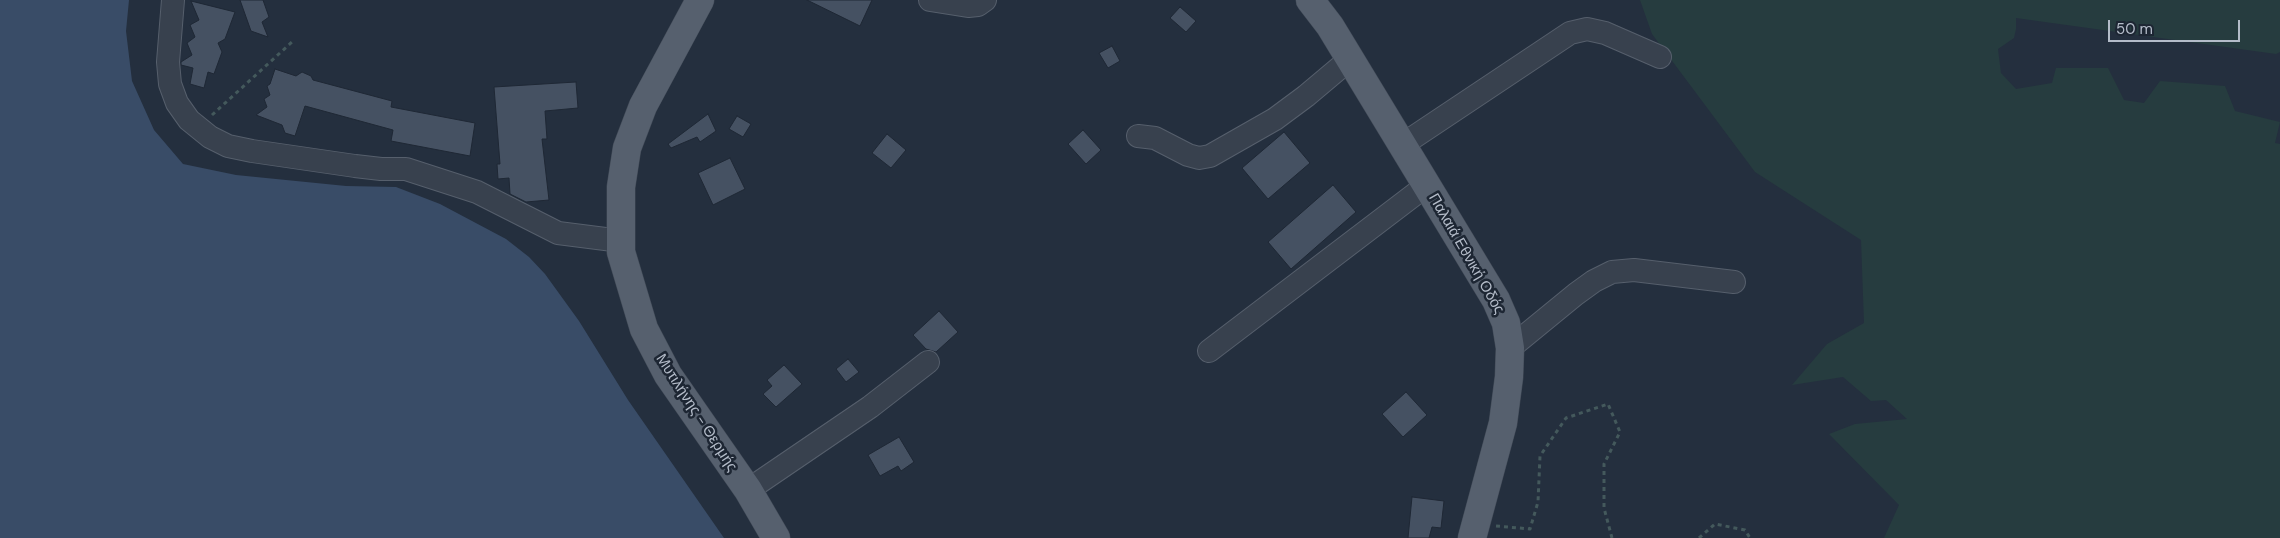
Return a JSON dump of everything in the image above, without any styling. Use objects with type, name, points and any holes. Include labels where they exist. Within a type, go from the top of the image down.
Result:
[{"type":"main road","name":"Μυτιλήνης - Θερμής","points":[[700,0],[643,106],[628,148],[621,186],[621,252],[630,290],[644,329],[668,375],[748,490],[776,538]]},
{"type":"main road","name":"Παλαιά Εθνική Οδός","points":[[1310,0],[1330,26],[1496,300],[1506,323],[1510,348],[1509,377],[1503,423],[1475,531]]},
{"type":"street","points":[[173,0],[168,62],[170,84],[178,103],[189,120],[210,137],[228,146],[364,167],[406,169],[478,192],[558,233],[621,240]]},
{"type":"street","points":[[930,0],[968,6],[978,5],[985,0]]},
{"type":"street","points":[[1402,146],[1570,33],[1587,29],[1605,33],[1660,57]]},
{"type":"street","points":[[1138,136],[1155,138],[1199,158],[1210,156],[1275,119],[1350,59]]},
{"type":"street","points":[[1209,351],[1426,185]]},
{"type":"street","points":[[1510,348],[1576,294],[1594,281],[1612,272],[1634,270],[1734,282]]},
{"type":"street","points":[[748,490],[870,406],[928,362]]},
{"type":"path","points":[[198,127],[292,42]]},
{"type":"path","points":[[1475,531],[1530,529],[1538,502],[1540,456],[1566,418],[1608,404],[1620,432],[1604,464],[1604,508],[1612,538]]},
{"type":"path","points":[[1699,538],[1715,524],[1745,530],[1750,538]]},
{"type":"green space","points":[[1640,0],[2280,0],[2280,52],[2276,54],[2016,18],[2014,38],[1998,49],[2001,73],[2016,89],[2052,83],[2056,68],[2108,68],[2124,100],[2144,103],[2160,81],[2225,86],[2235,111],[2280,122],[2275,143],[2280,144],[2280,538],[1884,538],[1899,505],[1829,434],[1855,424],[1907,419],[1886,400],[1871,401],[1843,377],[1792,385],[1827,344],[1864,323],[1861,240],[1755,172],[1652,34]]},
{"type":"water","points":[[0,0],[129,0],[126,31],[132,81],[154,130],[183,164],[236,175],[346,186],[396,187],[440,204],[506,239],[529,257],[545,274],[579,321],[628,400],[724,538],[0,538]]},
{"type":"building","points":[[240,0],[263,0],[269,17],[262,22],[268,37],[251,31]]},
{"type":"building","points":[[807,0],[872,0],[860,26]]},
{"type":"building","points":[[191,1],[235,12],[225,39],[218,43],[222,52],[214,74],[208,72],[204,88],[190,84],[193,68],[181,65],[181,62],[192,55],[187,43],[195,37],[190,25],[199,20]]},
{"type":"building","points":[[1180,7],[1196,21],[1186,32],[1170,18]]},
{"type":"building","points":[[1112,46],[1120,61],[1108,68],[1099,53]]},
{"type":"building","points":[[275,69],[296,76],[302,72],[311,76],[313,80],[392,101],[391,107],[475,123],[470,156],[391,141],[393,130],[305,106],[295,136],[285,133],[282,125],[256,115],[267,107],[264,99],[270,95],[267,86],[270,84]]},
{"type":"building","points":[[576,82],[578,108],[545,111],[547,139],[542,139],[549,200],[526,202],[510,194],[509,178],[498,179],[497,164],[500,164],[494,87]]},
{"type":"building","points":[[708,114],[716,131],[700,142],[697,137],[671,148],[668,144]]},
{"type":"building","points":[[737,116],[751,124],[743,137],[729,129]]},
{"type":"building","points":[[1083,130],[1101,150],[1086,164],[1068,144]]},
{"type":"building","points":[[1284,132],[1310,163],[1268,199],[1242,168]]},
{"type":"building","points":[[887,134],[906,150],[891,168],[872,153]]},
{"type":"building","points":[[730,158],[745,189],[713,205],[698,173]]},
{"type":"building","points":[[1333,185],[1356,212],[1291,269],[1268,242]]},
{"type":"building","points":[[939,311],[958,332],[936,352],[926,349],[913,335]]},
{"type":"building","points":[[848,359],[859,372],[846,382],[836,369]]},
{"type":"building","points":[[784,365],[802,384],[776,407],[763,394],[772,386],[767,380]]},
{"type":"building","points":[[1406,392],[1427,415],[1403,437],[1382,414]]},
{"type":"building","points":[[899,437],[914,462],[901,471],[898,466],[880,476],[868,455]]},
{"type":"building","points":[[1412,497],[1444,501],[1441,528],[1432,527],[1429,538],[1408,538]]}]
